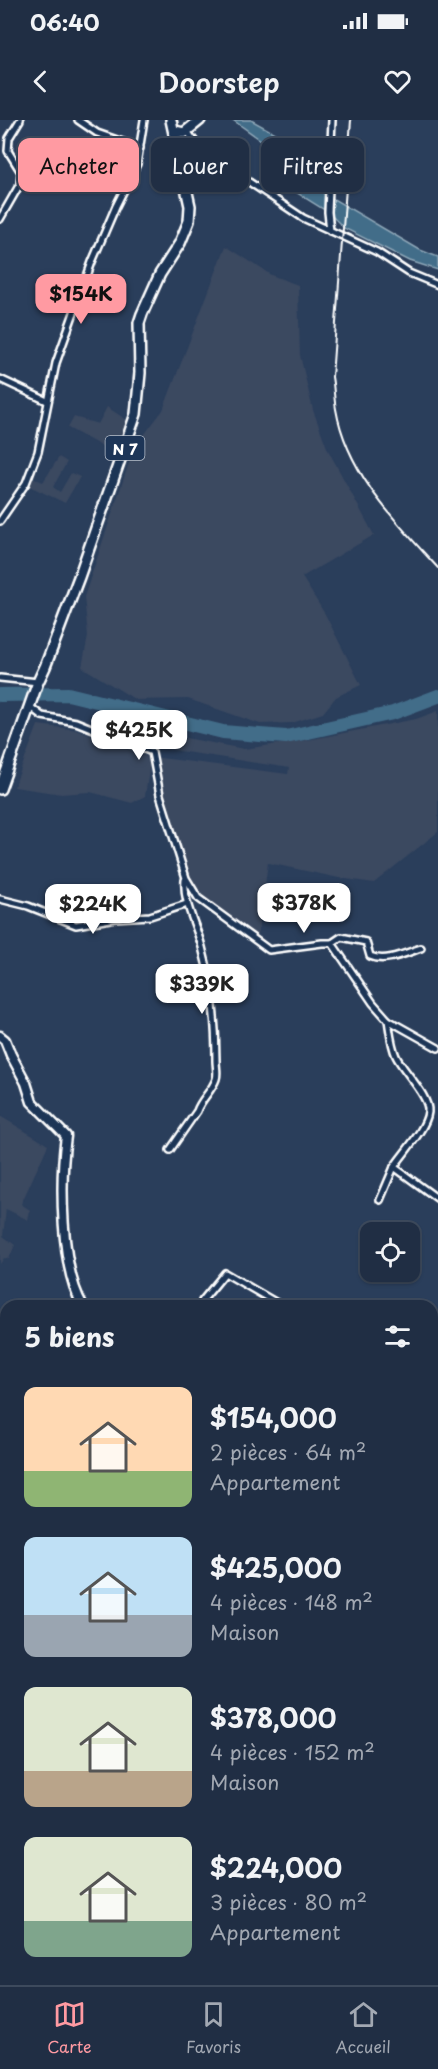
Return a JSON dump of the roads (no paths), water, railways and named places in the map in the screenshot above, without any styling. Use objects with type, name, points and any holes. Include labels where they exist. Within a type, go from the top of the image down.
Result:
[{"type":"main road","name":"N 7","points":[[0,789],[33,694],[79,577],[136,414],[140,374],[139,323],[160,274],[180,243],[189,221],[190,206],[171,120]]},
{"type":"main road","points":[[175,131],[181,133],[187,131],[200,120]]},
{"type":"street","points":[[0,219],[20,184],[21,172],[8,151],[9,138],[20,120]]},
{"type":"street","points":[[78,120],[97,133],[141,148]]},
{"type":"street","points":[[0,520],[26,483],[38,452],[56,363],[92,262],[137,164],[144,120]]},
{"type":"street","points":[[330,231],[328,212],[332,120]]},
{"type":"street","points":[[187,131],[200,149],[303,218],[377,252],[409,273],[438,285]]},
{"type":"street","points":[[0,380],[47,401]]},
{"type":"street","points":[[0,678],[38,682]]},
{"type":"street","points":[[29,706],[42,716],[76,723],[152,752],[160,795],[186,878],[198,898],[269,950],[333,943],[341,937],[366,942],[370,956],[375,958],[391,957],[421,948]]},
{"type":"street","points":[[170,1150],[216,1079],[216,1040],[212,998],[202,948],[184,891],[186,878]]},
{"type":"street","points":[[0,899],[28,906],[76,925],[116,918],[150,916],[187,904]]},
{"type":"street","points":[[333,943],[373,1003],[388,1020],[438,1048]]},
{"type":"street","points":[[380,1200],[394,1167],[425,1122],[429,1109],[425,1096],[415,1086],[396,1056],[388,1020]]},
{"type":"street","points":[[0,1036],[5,1040],[10,1055],[26,1083],[32,1102],[66,1136],[62,1161],[66,1246],[74,1283],[81,1300]]},
{"type":"street","points":[[394,1167],[438,1200]]},
{"type":"street","points":[[203,1300],[225,1273],[271,1299]]},
{"type":"waterway","points":[[0,695],[68,694],[223,732],[286,737],[393,713],[438,696]]},
{"type":"railway","points":[[351,120],[332,377],[336,409],[342,432],[362,475],[390,514],[438,568]]}]
